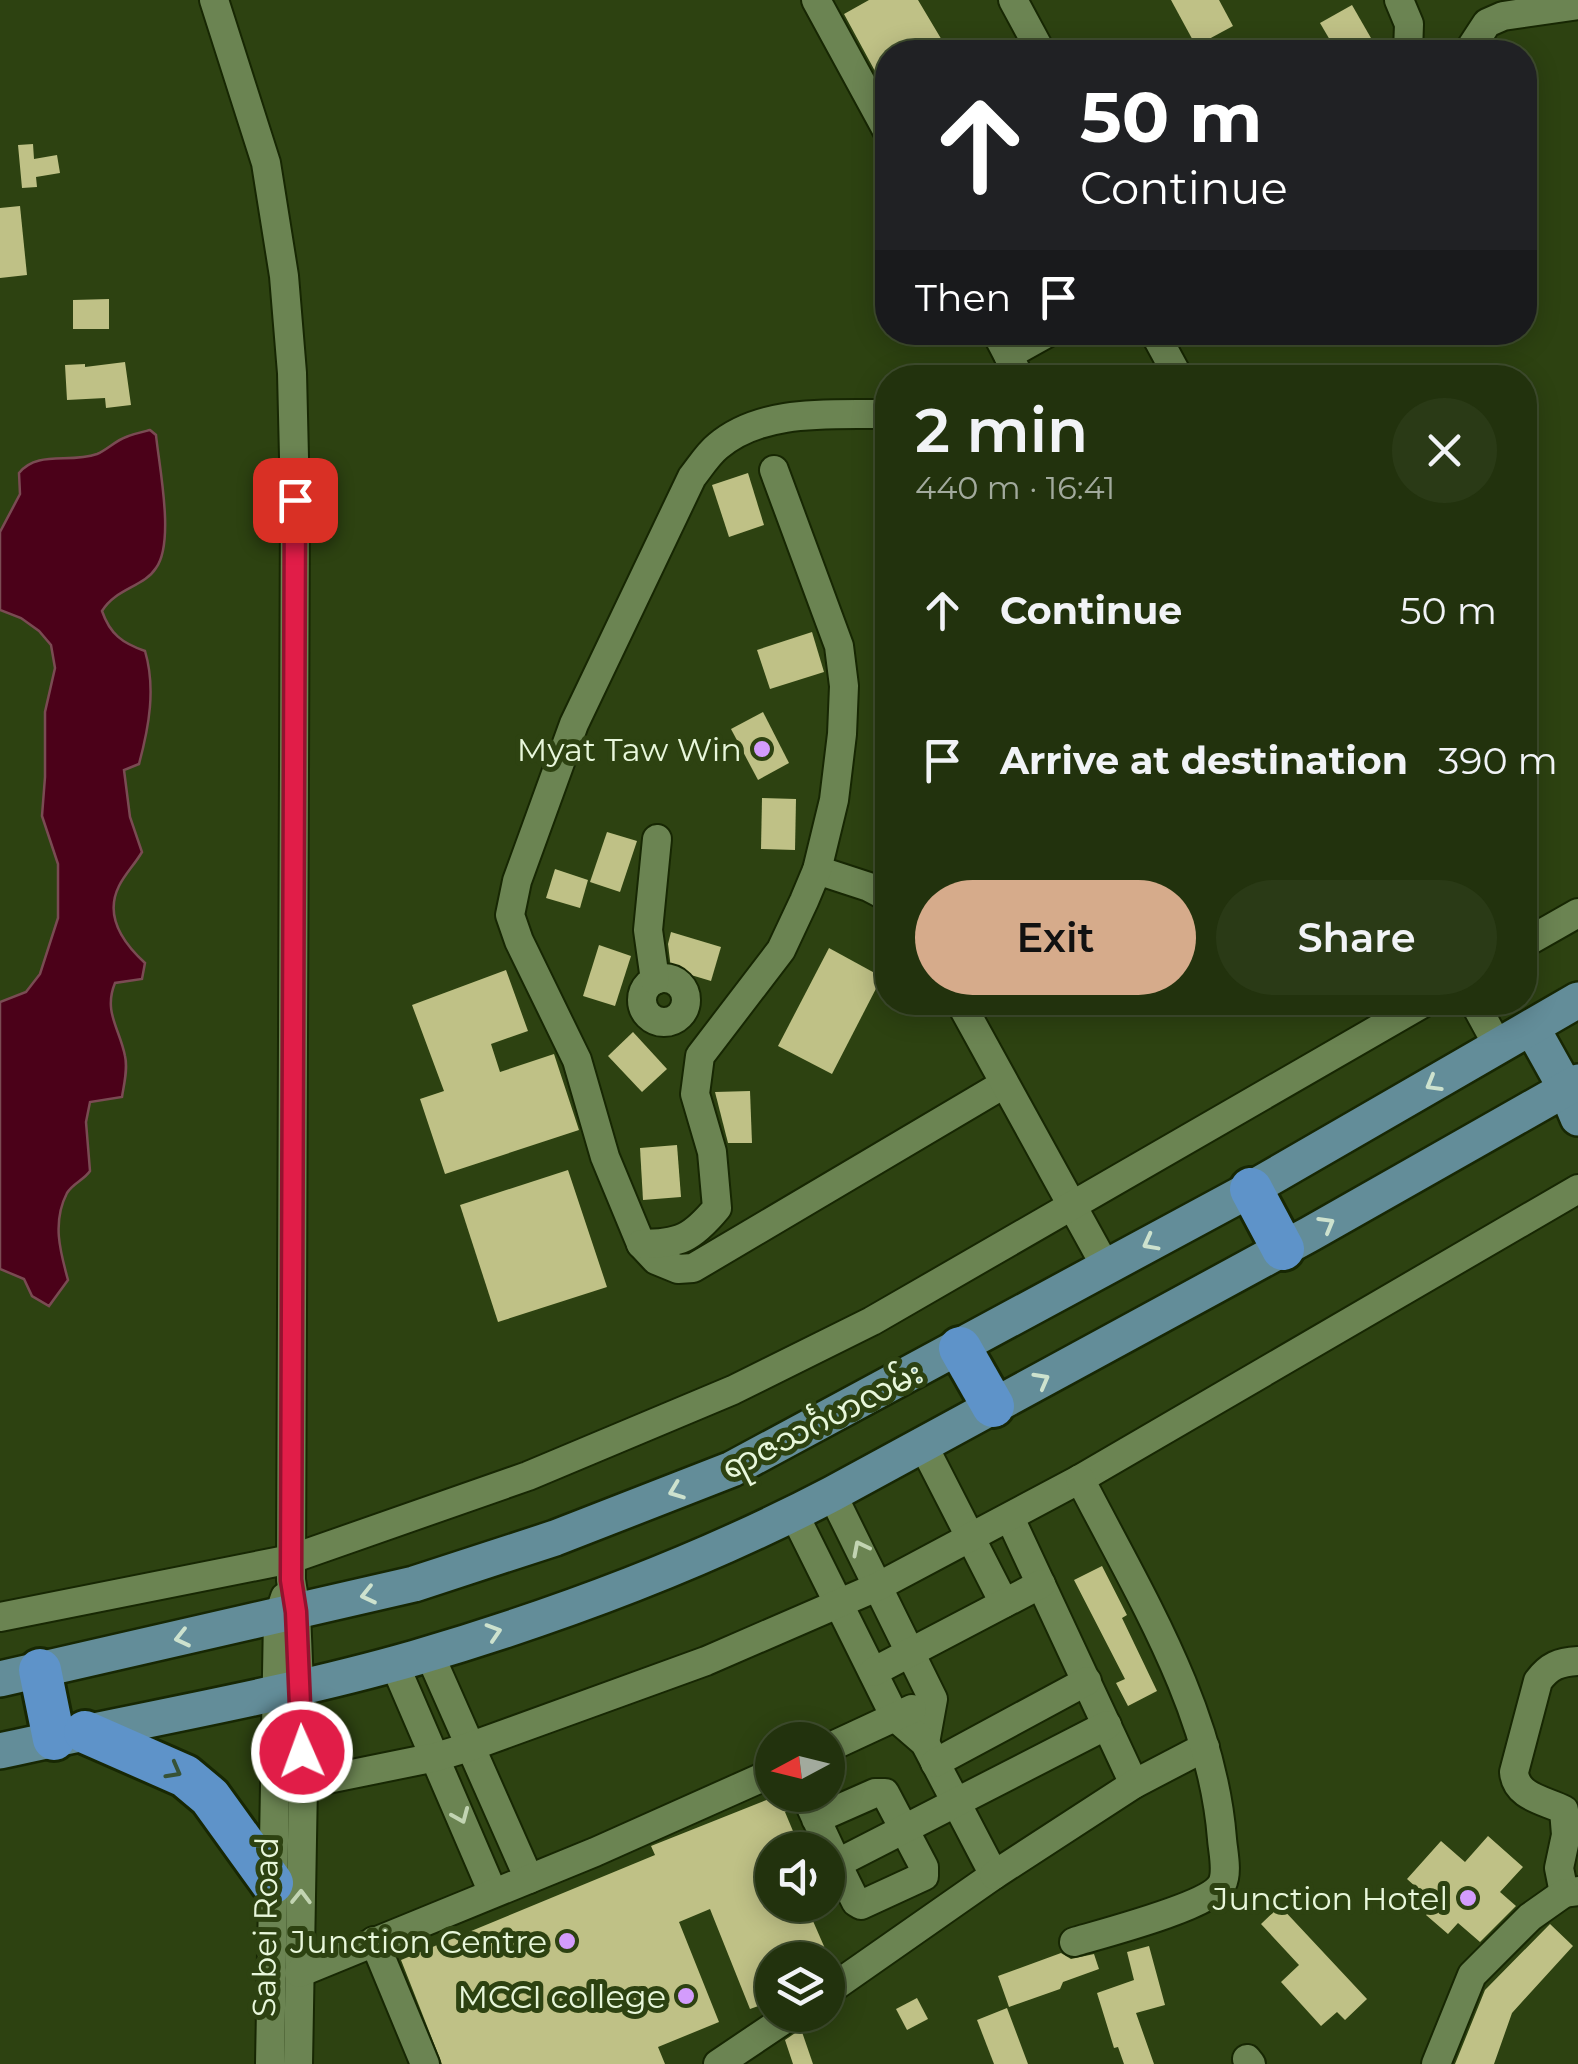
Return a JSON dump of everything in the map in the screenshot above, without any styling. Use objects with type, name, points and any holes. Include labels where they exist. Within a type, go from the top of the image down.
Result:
[{"type":"highway","points":[[1251,1189],[1283,1248]]},
{"type":"highway","points":[[960,1348],[994,1406]]},
{"type":"highway","points":[[20,1674],[69,1736],[184,1776],[210,1798],[272,1883]]},
{"type":"main road","name":"ရာဇသင်္ဂဟလမ်း","points":[[20,1674],[289,1592],[414,1584],[555,1538],[732,1468],[1251,1189],[1578,1000]]},
{"type":"main road","points":[[1532,1028],[1574,1096]]},
{"type":"main road","name":"ရာဇသင်္ဂဟလမ်း","points":[[0,1751],[394,1663],[586,1603],[794,1514],[1283,1248],[1574,1096]]},
{"type":"street","name":"Sabei Road","points":[[214,0],[266,162],[284,276],[292,373],[295,500],[288,1689],[272,1883],[270,2064]]},
{"type":"street","points":[[1014,0],[1036,40]]},
{"type":"street","points":[[1399,0],[1409,24],[1408,40]]},
{"type":"street","points":[[819,1],[875,107]]},
{"type":"street","points":[[1476,40],[1487,23],[1503,16],[1578,5]]},
{"type":"street","points":[[875,414],[809,416],[757,424],[717,446],[692,477],[574,724],[516,882],[510,915],[576,1060],[606,1157],[641,1244],[656,1260],[678,1269],[693,1268],[1004,1084]]},
{"type":"street","points":[[641,1244],[670,1244],[698,1232],[717,1208],[712,1152],[695,1094],[700,1056],[781,950],[817,870],[834,800],[844,686],[839,646],[774,470]]},
{"type":"street","points":[[657,839],[648,930],[654,980],[670,978],[682,986],[686,1004],[681,1014],[712,1040]]},
{"type":"street","points":[[817,870],[875,890]]},
{"type":"street","points":[[1537,937],[1578,912]]},
{"type":"street","points":[[967,1015],[1106,1267]]},
{"type":"street","points":[[0,1617],[289,1592],[528,1476],[733,1390],[872,1321],[1403,1015]]},
{"type":"street","points":[[1481,1015],[1498,1046]]},
{"type":"street","points":[[303,1784],[469,1747],[706,1661],[840,1605],[1080,1479],[1578,1189]]},
{"type":"street","points":[[922,1444],[1004,1603]]},
{"type":"street","points":[[1074,1942],[1166,1914],[1214,1892],[1223,1882],[1220,1807],[1205,1747],[1164,1642],[1080,1479]]},
{"type":"street","points":[[832,1494],[933,1699],[930,1753]]},
{"type":"street","points":[[794,1514],[895,1717],[930,1753],[994,1874]]},
{"type":"street","points":[[1010,1518],[1134,1784]]},
{"type":"street","points":[[873,1672],[1041,1584]]},
{"type":"street","points":[[429,1653],[529,1878]]},
{"type":"street","points":[[1436,2064],[1472,1975],[1530,1917],[1571,1892],[1559,1868],[1571,1815],[1524,1794],[1514,1783],[1514,1772],[1538,1681],[1546,1669],[1578,1660]]},
{"type":"street","points":[[394,1663],[492,1893]]},
{"type":"street","points":[[930,1753],[1087,1681]]},
{"type":"street","name":"Sabei Road","points":[[288,1689],[303,1784],[298,2064]]},
{"type":"street","points":[[845,1740],[933,1699]]},
{"type":"street","points":[[845,1859],[1107,1725]]},
{"type":"street","points":[[845,1979],[994,1874],[1134,1784],[1205,1747]]},
{"type":"street","points":[[300,1973],[755,1780]]},
{"type":"street","points":[[822,1832],[813,1811],[881,1792],[888,1795],[924,1867],[924,1876],[918,1882],[861,1905],[845,1881]]},
{"type":"street","points":[[374,1941],[424,2064]]},
{"type":"street","points":[[718,2064],[766,2032]]},
{"type":"shaded area","points":[[150,430],[156,435],[164,503],[162,556],[151,574],[115,597],[102,611],[118,637],[145,651],[150,679],[148,722],[139,764],[124,770],[130,817],[142,852],[119,886],[114,908],[123,938],[145,963],[142,979],[115,983],[112,993],[112,1012],[126,1061],[122,1097],[90,1102],[86,1122],[90,1171],[69,1190],[62,1204],[59,1236],[68,1280],[49,1306],[32,1296],[24,1279],[0,1269],[0,1002],[26,992],[40,974],[58,918],[58,864],[42,816],[45,712],[55,668],[51,645],[21,618],[0,610],[0,532],[20,494],[19,473],[27,466],[97,454],[122,439]]},
{"type":"building","points":[[869,0],[918,0],[942,40],[875,40],[875,71],[844,14]]},
{"type":"building","points":[[1171,0],[1219,0],[1233,26],[1207,40],[1193,40]]},
{"type":"building","points":[[1352,5],[1372,40],[1330,40],[1320,23]]},
{"type":"building","points":[[33,144],[34,159],[57,155],[60,173],[36,177],[37,187],[22,188],[18,145]]},
{"type":"building","points":[[20,206],[27,275],[0,278],[0,208]]},
{"type":"building","points":[[109,299],[109,329],[73,329],[73,300]]},
{"type":"building","points":[[125,362],[131,405],[106,408],[105,398],[67,400],[65,365]]},
{"type":"building","points":[[748,473],[764,525],[729,537],[712,485]]},
{"type":"building","points":[[812,632],[824,672],[770,689],[757,650]]},
{"type":"building","points":[[763,712],[789,763],[758,780],[731,729]]},
{"type":"building","points":[[762,798],[796,799],[795,850],[761,849]]},
{"type":"building","points":[[607,832],[637,841],[620,892],[590,882]]},
{"type":"building","points":[[555,869],[588,880],[580,908],[546,898]]},
{"type":"building","points":[[671,932],[721,947],[711,981],[671,969]]},
{"type":"building","points":[[599,945],[631,956],[615,1006],[583,996]]},
{"type":"building","points":[[829,948],[875,973],[875,991],[832,1074],[778,1046]]},
{"type":"building","points":[[506,970],[528,1031],[491,1044],[500,1072],[554,1054],[579,1130],[445,1174],[420,1099],[444,1091],[412,1005]]},
{"type":"building","points":[[633,1032],[667,1069],[642,1092],[608,1056]]},
{"type":"building","points":[[750,1091],[752,1143],[728,1143],[715,1092]]},
{"type":"building","points":[[677,1145],[681,1197],[643,1200],[640,1148]]},
{"type":"building","points":[[568,1170],[607,1287],[498,1322],[460,1205]]},
{"type":"building","points":[[1102,1566],[1127,1615],[1122,1618],[1157,1691],[1128,1706],[1116,1683],[1125,1679],[1074,1580]]},
{"type":"building","name":"Junction Centre","points":[[755,1805],[755,1812],[785,1812],[793,1832],[755,1832],[755,1922],[813,1922],[822,1942],[755,1942],[755,2007],[750,2009],[710,1909],[679,1922],[719,2022],[658,2047],[665,2064],[442,2064],[401,1960],[655,1855],[651,1846]]},
{"type":"building","name":"Junction Hotel","points":[[1488,1836],[1523,1867],[1500,1892],[1516,1906],[1480,1942],[1458,1923],[1448,1934],[1426,1915],[1435,1904],[1407,1879],[1441,1841],[1465,1862]]},
{"type":"building","name":"Junction Hotel","points":[[1280,1906],[1367,1999],[1345,2020],[1337,2012],[1321,2026],[1281,1982],[1299,1965],[1261,1924]]},
{"type":"building","points":[[1550,1924],[1573,1946],[1512,2013],[1494,2064],[1455,2064],[1485,1990]]},
{"type":"building","points":[[1149,1946],[1165,2005],[1136,2013],[1154,2064],[1124,2064],[1118,2047],[1114,2048],[1097,1993],[1134,1980],[1127,1952]]},
{"type":"building","points":[[1061,1953],[1071,1959],[1094,1954],[1099,1969],[1063,1982],[1060,1989],[1009,2007],[998,1976]]},
{"type":"building","points":[[917,1998],[928,2019],[907,2030],[896,2009]]},
{"type":"building","points":[[1007,2008],[1028,2064],[994,2064],[977,2020]]},
{"type":"building","points":[[802,2032],[813,2064],[793,2064],[785,2040]]},
{"type":"place","name":"Myat Taw Win","points":[[762,749]]},
{"type":"place","name":"Junction Hotel","points":[[1468,1898]]},
{"type":"place","name":"Junction Centre","points":[[567,1941]]},
{"type":"place","name":"MCCI college","points":[[686,1996]]},
{"type":"route","points":[[295,500],[291,1580],[302,1752]]}]
